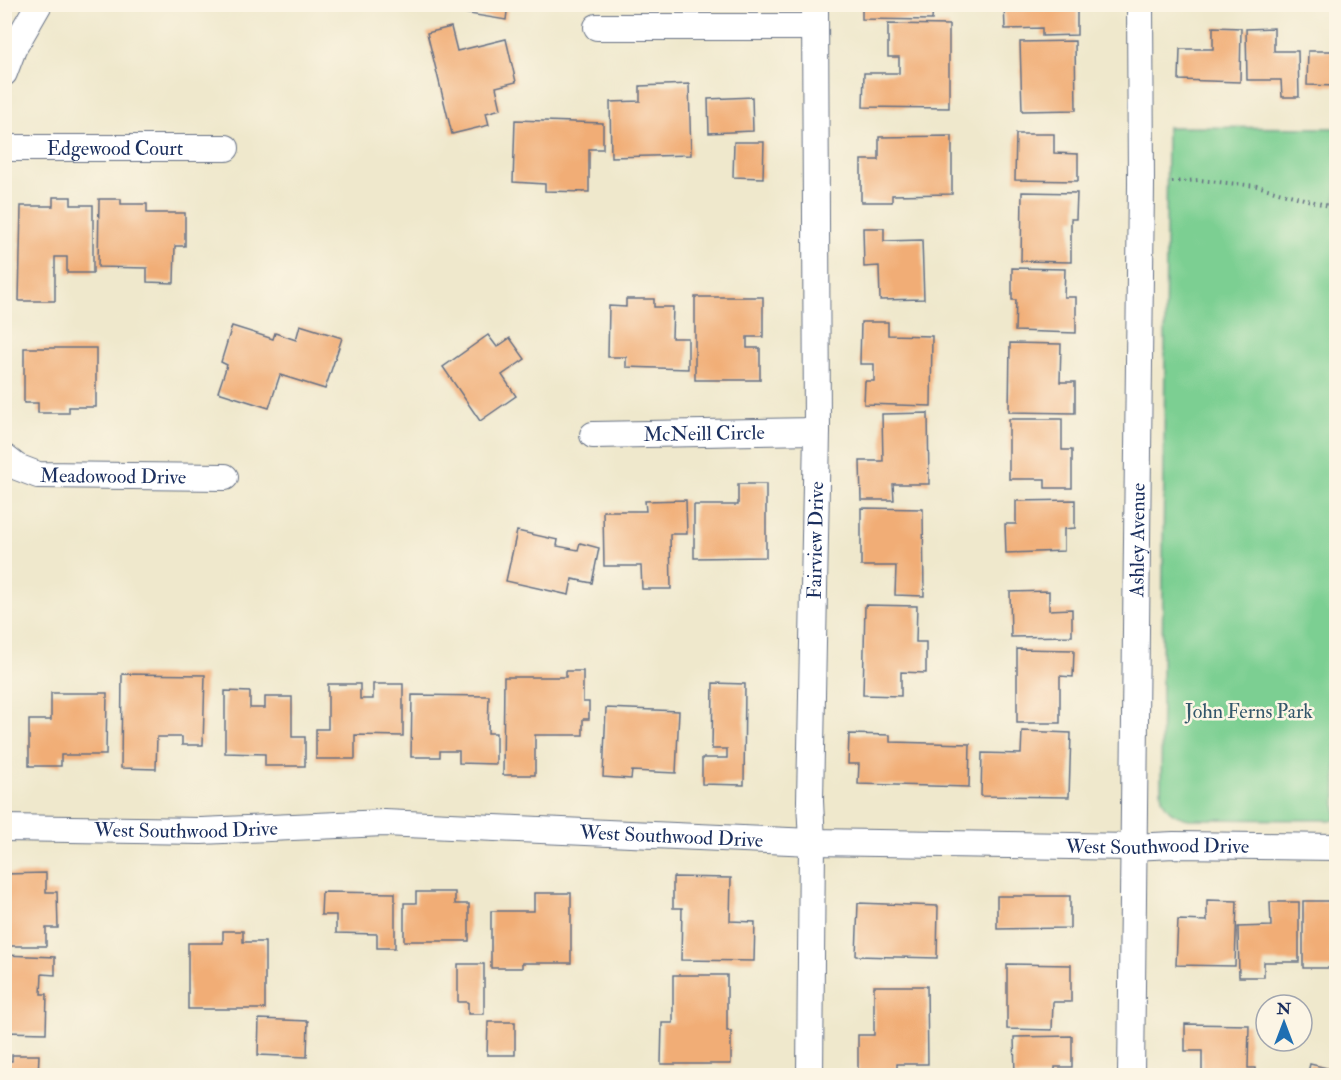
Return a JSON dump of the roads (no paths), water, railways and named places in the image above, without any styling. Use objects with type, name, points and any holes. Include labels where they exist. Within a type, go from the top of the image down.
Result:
[{"type":"street","points":[[4,73],[13,50],[39,4]]},
{"type":"street","name":"Ashley Avenue","points":[[1131,1076],[1141,184],[1140,4]]},
{"type":"street","points":[[597,27],[815,16]]},
{"type":"street","name":"Fairview Drive","points":[[810,1076],[812,842],[810,801],[817,431],[815,16]]},
{"type":"street","name":"Edgewood Court","points":[[4,148],[226,148]]},
{"type":"street","name":"McNeill Circle","points":[[592,435],[817,431]]},
{"type":"street","name":"Meadowood Drive","points":[[4,457],[17,467],[38,475],[225,477]]},
{"type":"street","name":"West Southwood Drive","points":[[4,828],[201,831],[384,823],[812,842],[1132,847],[1336,847]]},
{"type":"park label","name":"John Ferns Park","points":[[1249,711]]}]
